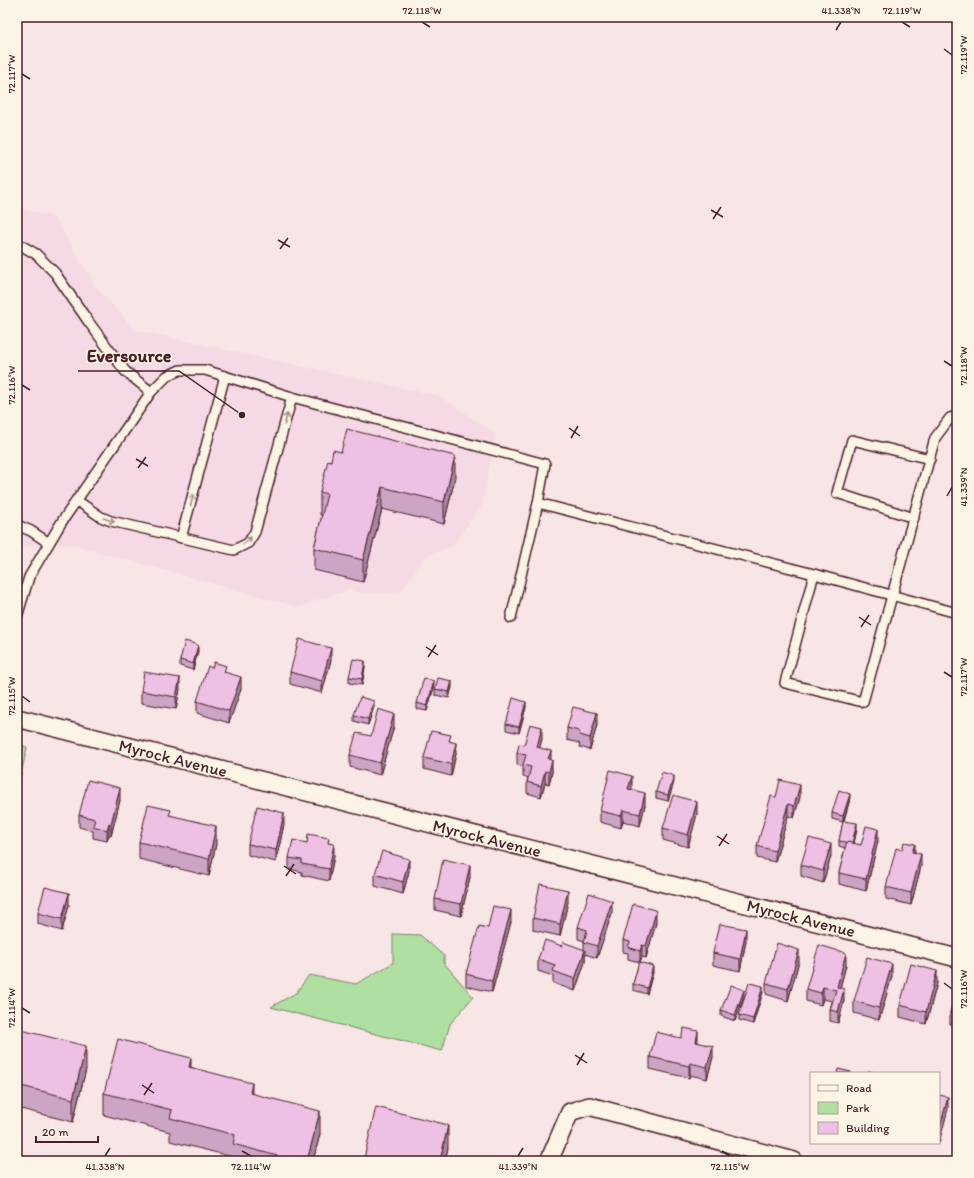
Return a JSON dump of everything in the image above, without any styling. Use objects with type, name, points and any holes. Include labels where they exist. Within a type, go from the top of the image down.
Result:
[{"type":"street","name":"Myrock Avenue","points":[[17,718],[957,958]]},
{"type":"street","points":[[548,1161],[570,1112],[589,1106],[794,1161]]},
{"type":"lane","points":[[17,243],[36,254],[55,274],[125,371],[151,392]]},
{"type":"lane","points":[[17,617],[29,577],[49,543],[76,500],[151,392],[167,376],[180,370],[205,370],[292,397],[545,464],[538,503],[511,618]]},
{"type":"lane","points":[[182,538],[225,376]]},
{"type":"lane","points":[[76,500],[101,517],[111,521],[234,550],[248,543],[256,532],[292,397]]},
{"type":"lane","points":[[814,574],[785,683],[863,702],[935,438],[950,418],[957,416]]},
{"type":"lane","points":[[914,518],[837,492],[852,440],[930,459]]},
{"type":"lane","points":[[538,503],[814,574],[957,613]]},
{"type":"lane","points":[[17,525],[31,531],[49,543]]},
{"type":"shaded area","points":[[17,208],[54,217],[97,288],[135,330],[439,396],[496,434],[482,505],[452,546],[427,556],[398,594],[360,593],[350,589],[297,607],[74,545],[17,547]]},
{"type":"green space","points":[[17,744],[27,747],[17,794]]},
{"type":"green space","points":[[393,934],[420,935],[444,956],[444,963],[473,997],[450,1024],[442,1051],[271,1007],[296,993],[309,975],[356,984],[393,963]]},
{"type":"building","points":[[347,429],[455,456],[444,502],[382,487],[363,560],[314,548],[327,494],[320,492],[328,460],[331,461],[333,450],[341,452]]},
{"type":"building","points":[[299,639],[331,648],[322,681],[290,672]]},
{"type":"building","points":[[185,641],[198,645],[193,664],[180,660]]},
{"type":"building","points":[[353,659],[365,661],[362,679],[349,677]]},
{"type":"building","points":[[214,662],[226,666],[224,672],[241,677],[229,711],[197,701],[208,666],[212,668]]},
{"type":"building","points":[[144,672],[180,678],[176,697],[141,691]]},
{"type":"building","points":[[424,678],[434,681],[427,706],[417,703]]},
{"type":"building","points":[[438,678],[452,681],[449,692],[435,689]]},
{"type":"building","points":[[360,697],[374,701],[368,719],[354,715]]},
{"type":"building","points":[[513,698],[526,702],[519,727],[506,724]]},
{"type":"building","points":[[573,707],[597,713],[590,738],[580,735],[579,731],[567,728]]},
{"type":"building","points":[[378,709],[394,714],[380,763],[350,755],[357,733],[371,736]]},
{"type":"building","points":[[530,724],[542,727],[537,747],[551,751],[548,759],[552,760],[549,772],[545,771],[541,786],[527,782],[531,767],[523,765],[526,755],[517,753],[519,744],[524,745]]},
{"type":"building","points":[[431,731],[451,735],[449,741],[456,743],[451,764],[424,758]]},
{"type":"building","points":[[610,770],[632,776],[628,789],[645,793],[640,814],[623,810],[621,816],[600,811]]},
{"type":"building","points":[[662,772],[674,776],[668,795],[656,792]]},
{"type":"building","points":[[88,780],[120,788],[111,824],[109,823],[107,830],[93,826],[95,819],[79,815]]},
{"type":"building","points":[[780,780],[800,785],[794,806],[788,804],[775,851],[757,846],[771,796],[776,797]]},
{"type":"building","points":[[839,790],[850,794],[843,816],[832,813]]},
{"type":"building","points":[[673,795],[697,802],[688,835],[663,828]]},
{"type":"building","points":[[148,805],[171,810],[169,815],[216,826],[209,859],[139,842]]},
{"type":"building","points":[[257,806],[284,813],[276,850],[248,844]]},
{"type":"building","points":[[843,821],[857,823],[852,843],[839,841]]},
{"type":"building","points":[[866,826],[878,829],[866,879],[839,873],[846,844],[848,842],[861,845]]},
{"type":"building","points":[[308,834],[329,838],[328,843],[334,844],[329,869],[302,864],[302,860],[289,858],[293,840],[307,843]]},
{"type":"building","points":[[809,838],[831,844],[823,871],[801,865]]},
{"type":"building","points":[[904,842],[915,844],[912,852],[921,854],[911,893],[886,887],[896,848],[902,850]]},
{"type":"building","points":[[382,851],[409,859],[403,882],[375,874]]},
{"type":"building","points":[[443,859],[470,865],[461,904],[435,899]]},
{"type":"building","points":[[540,884],[568,890],[560,924],[533,918]]},
{"type":"building","points":[[45,887],[69,893],[62,919],[38,913]]},
{"type":"building","points":[[589,893],[612,901],[597,946],[584,942],[587,930],[578,927]]},
{"type":"building","points":[[633,904],[655,910],[656,912],[646,946],[642,945],[640,951],[628,947],[630,942],[623,940]]},
{"type":"building","points":[[493,906],[511,910],[492,981],[466,974],[479,926],[488,928]]},
{"type":"building","points":[[720,924],[746,929],[740,959],[713,953]]},
{"type":"building","points":[[545,940],[562,946],[563,942],[585,950],[575,979],[553,971],[555,965],[538,959]]},
{"type":"building","points":[[777,943],[799,950],[788,989],[766,983]]},
{"type":"building","points":[[819,945],[846,953],[837,987],[844,989],[838,1012],[830,1010],[836,990],[823,987],[821,993],[806,989]]},
{"type":"building","points":[[867,957],[892,964],[879,1008],[854,1001]]},
{"type":"building","points":[[639,962],[653,966],[647,988],[633,984]]},
{"type":"building","points":[[911,964],[937,971],[926,1012],[900,1005]]},
{"type":"building","points":[[749,983],[763,986],[753,1019],[739,1015]]},
{"type":"building","points":[[731,985],[744,990],[735,1015],[721,1010]]},
{"type":"building","points":[[957,987],[957,1015],[950,1013]]},
{"type":"building","points":[[17,1013],[21,1014],[17,1029]]},
{"type":"building","points":[[684,1028],[698,1031],[696,1042],[713,1046],[707,1067],[690,1063],[689,1066],[650,1057],[656,1032],[681,1038]]},
{"type":"building","points":[[17,1029],[86,1046],[73,1099],[17,1085]]},
{"type":"building","points":[[118,1039],[191,1058],[189,1067],[252,1083],[250,1093],[320,1111],[307,1161],[296,1161],[233,1144],[235,1135],[170,1118],[172,1110],[104,1093]]},
{"type":"building","points":[[838,1069],[851,1072],[837,1072]]},
{"type":"building","points":[[940,1095],[948,1097],[940,1127]]},
{"type":"building","points":[[376,1107],[448,1125],[440,1161],[378,1161],[364,1158]]},
{"type":"place","name":"Eversource","points":[[242,415]]}]
